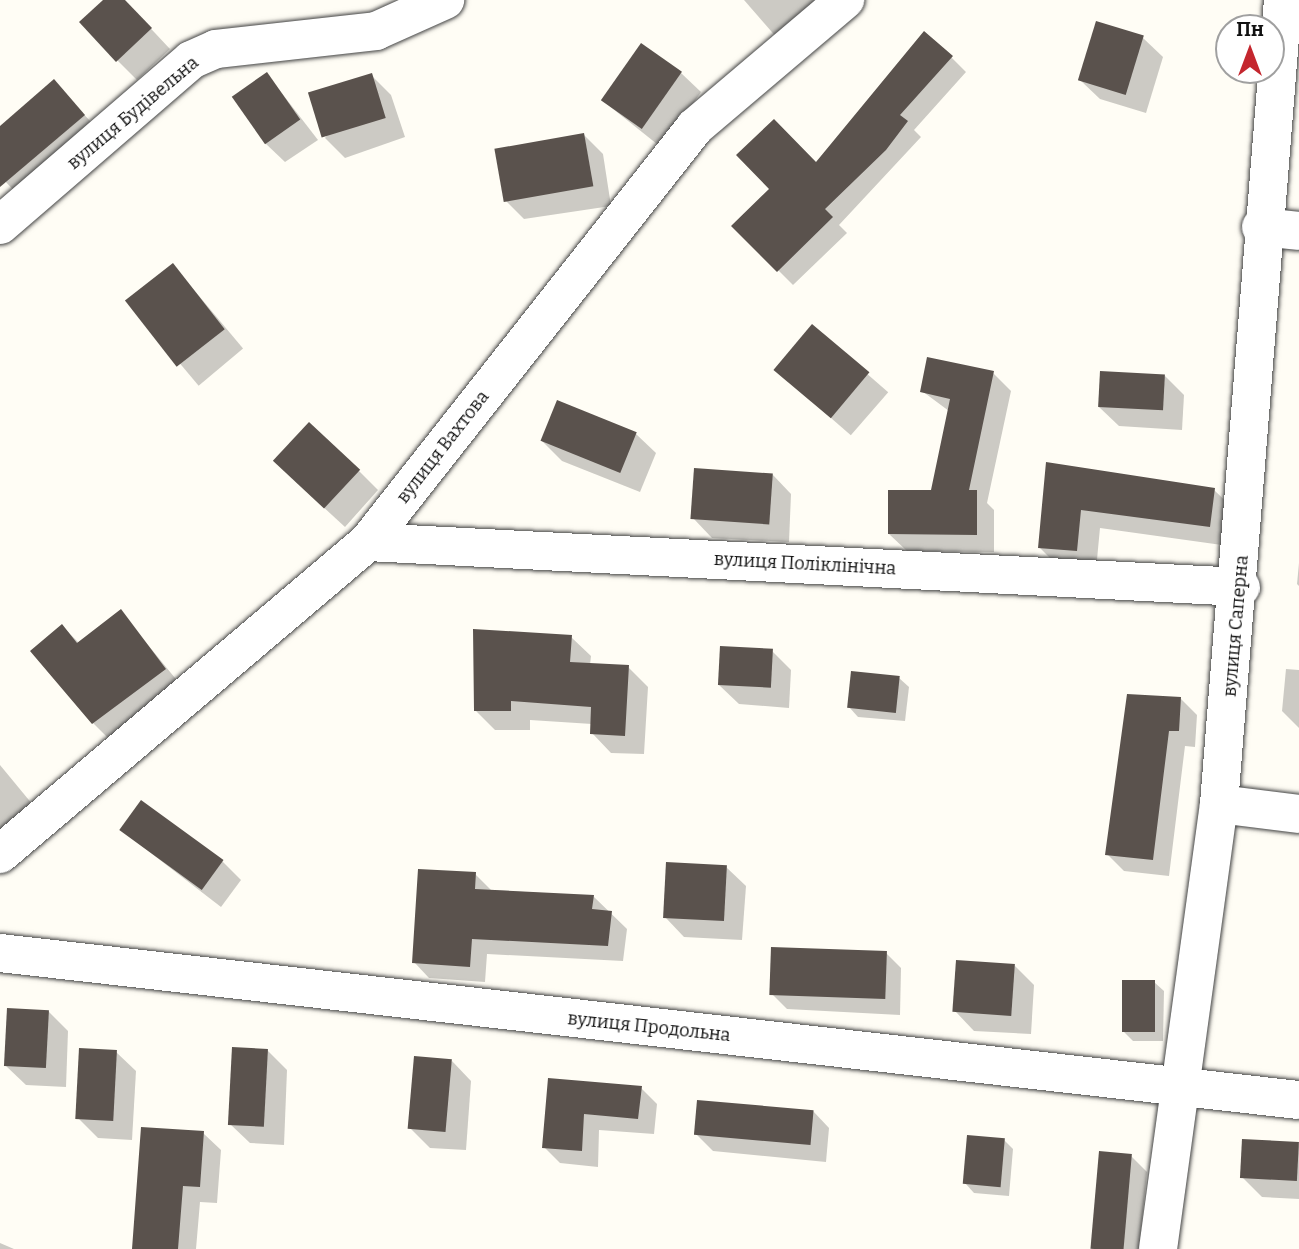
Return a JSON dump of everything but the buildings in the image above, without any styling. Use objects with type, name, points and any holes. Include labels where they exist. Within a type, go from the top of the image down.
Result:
[{"type":"street","name":"вулиця Будівельна","points":[[0,225],[191,60],[228,47],[376,30],[445,0]]},
{"type":"street","name":"вулиця Вахтова","points":[[0,854],[368,542],[695,127],[845,0]]},
{"type":"street","name":"вулиця Саперна","points":[[1158,1249],[1219,804],[1241,587],[1261,227],[1283,0]]},
{"type":"street","points":[[1261,227],[1299,231]]},
{"type":"street","name":"вулиця Поліклінічна","points":[[368,542],[1241,587]]},
{"type":"street","points":[[1219,804],[1299,814]]},
{"type":"street","name":"вулиця Продольна","points":[[0,953],[1299,1100]]}]
